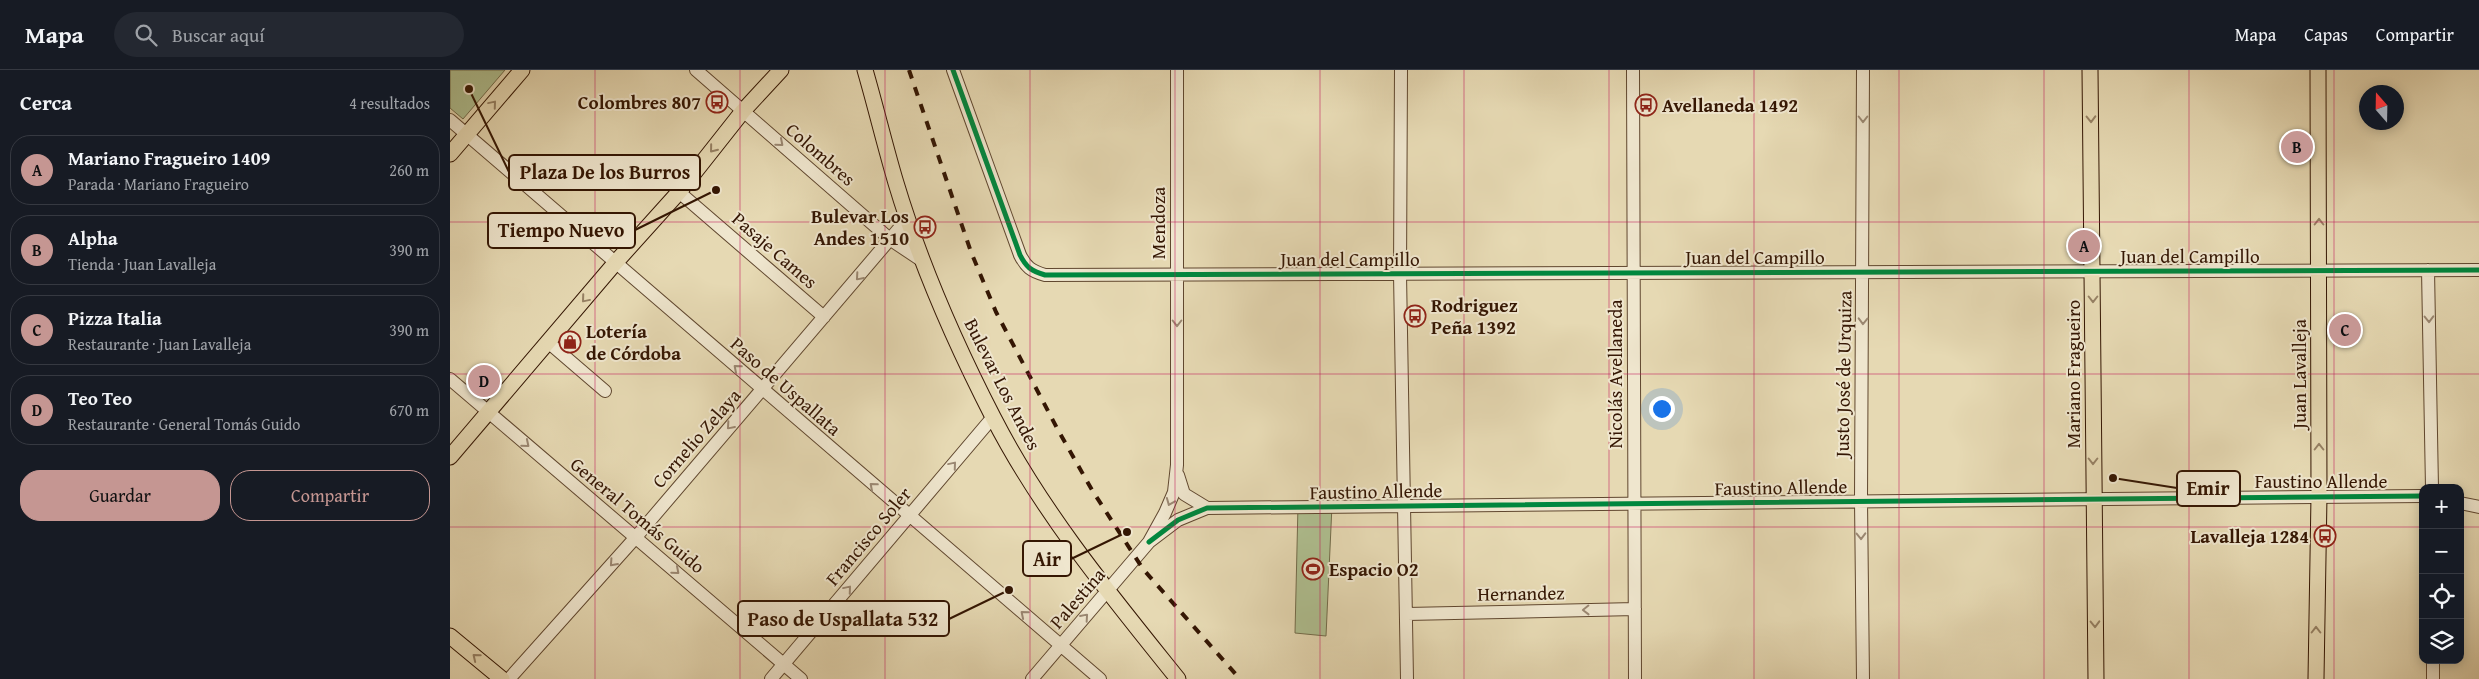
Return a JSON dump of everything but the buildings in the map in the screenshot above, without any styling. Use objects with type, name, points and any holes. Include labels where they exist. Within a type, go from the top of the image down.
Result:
[{"type":"main road","points":[[450,154],[522,70]]},
{"type":"main road","points":[[450,457],[616,262],[679,192],[744,111],[781,70]]},
{"type":"main road","name":"Bulevar Los Andes","points":[[865,70],[896,184],[924,262],[957,340],[993,417],[1054,517],[1178,679]]},
{"type":"main road","name":"Mariano Fragueiro","points":[[2090,70],[2094,271],[2092,498],[2096,679]]},
{"type":"main road","name":"Juan Lavalleja","points":[[2316,679],[2319,496],[2318,70]]},
{"type":"main road","points":[[450,636],[502,679]]},
{"type":"street","name":"Colombres","points":[[696,70],[891,240],[924,262]]},
{"type":"street","name":"Juan del Campillo","points":[[953,70],[1020,255],[1032,272],[1045,275],[2479,270]]},
{"type":"street","name":"Mendoza","points":[[1149,542],[1174,492],[1176,465],[1177,70]]},
{"type":"street","points":[[1401,70],[1400,274],[1407,679]]},
{"type":"street","name":"Nicolás Avellaneda","points":[[1633,70],[1635,679]]},
{"type":"street","name":"Justo José de Urquiza","points":[[1863,70],[1861,501],[1863,679]]},
{"type":"street","name":"Paso de Uspallata","points":[[450,120],[616,262],[761,390],[1100,679]]},
{"type":"street","name":"Pasaje Cames","points":[[679,192],[824,317]]},
{"type":"street","name":"Cornelio Zelaya","points":[[509,679],[636,537],[908,218]]},
{"type":"street","points":[[2428,270],[2432,484]]},
{"type":"street","points":[[548,342],[605,391]]},
{"type":"street","name":"General Tomás Guido","points":[[450,379],[802,679]]},
{"type":"street","name":"Francisco Soler","points":[[771,679],[993,417]]},
{"type":"street","name":"Mendoza","points":[[1176,465],[1184,494],[1207,508]]},
{"type":"street","name":"Faustino Allende","points":[[1149,542],[1178,520],[1207,508],[2419,496]]},
{"type":"street","points":[[2464,504],[2479,507]]},
{"type":"street","name":"Palestina","points":[[1032,679],[1149,542]]},
{"type":"street","name":"Hernandez","points":[[1407,614],[1635,609]]},
{"type":"street","points":[[2433,664],[2433,679]]},
{"type":"green space","points":[[450,70],[505,70],[463,119],[450,108]]},
{"type":"green space","name":"Espacio O2","points":[[1298,505],[1332,505],[1326,636],[1295,633]]},
{"type":"railway","points":[[909,70],[971,252],[996,312],[1058,430],[1092,490],[1143,569],[1240,679]]},
{"type":"cycle path","points":[[953,70],[1020,255],[1024,263],[1030,268],[1045,275],[2479,270]]},
{"type":"cycle path","points":[[1149,542],[1178,520],[1207,508],[2419,496]]},
{"type":"place","name":"Plaza De los Burros","points":[[469,89]]},
{"type":"place","name":"Colombres 807","points":[[717,102]]},
{"type":"place","name":"Avellaneda 1492","points":[[1646,105]]},
{"type":"place","name":"Alpha","points":[[2297,147]]},
{"type":"place","name":"Tiempo Nuevo","points":[[716,190]]},
{"type":"place","name":"Bulevar Los Andes 1510","points":[[925,227]]},
{"type":"place","name":"Mariano Fragueiro 1409","points":[[2084,246]]},
{"type":"place","name":"Rodriguez Peña 1392","points":[[1415,316]]},
{"type":"place","name":"Pizza Italia","points":[[2345,330]]},
{"type":"place","name":"Lotería de Córdoba","points":[[570,342]]},
{"type":"place","name":"Teo Teo","points":[[484,381]]},
{"type":"place","name":"Emir","points":[[2113,478]]},
{"type":"place","name":"Air","points":[[1127,532]]},
{"type":"place","name":"Lavalleja 1284","points":[[2325,536]]},
{"type":"place","name":"Espacio O2","points":[[1313,569]]},
{"type":"place","name":"Paso de Uspallata 532","points":[[1009,590]]}]
